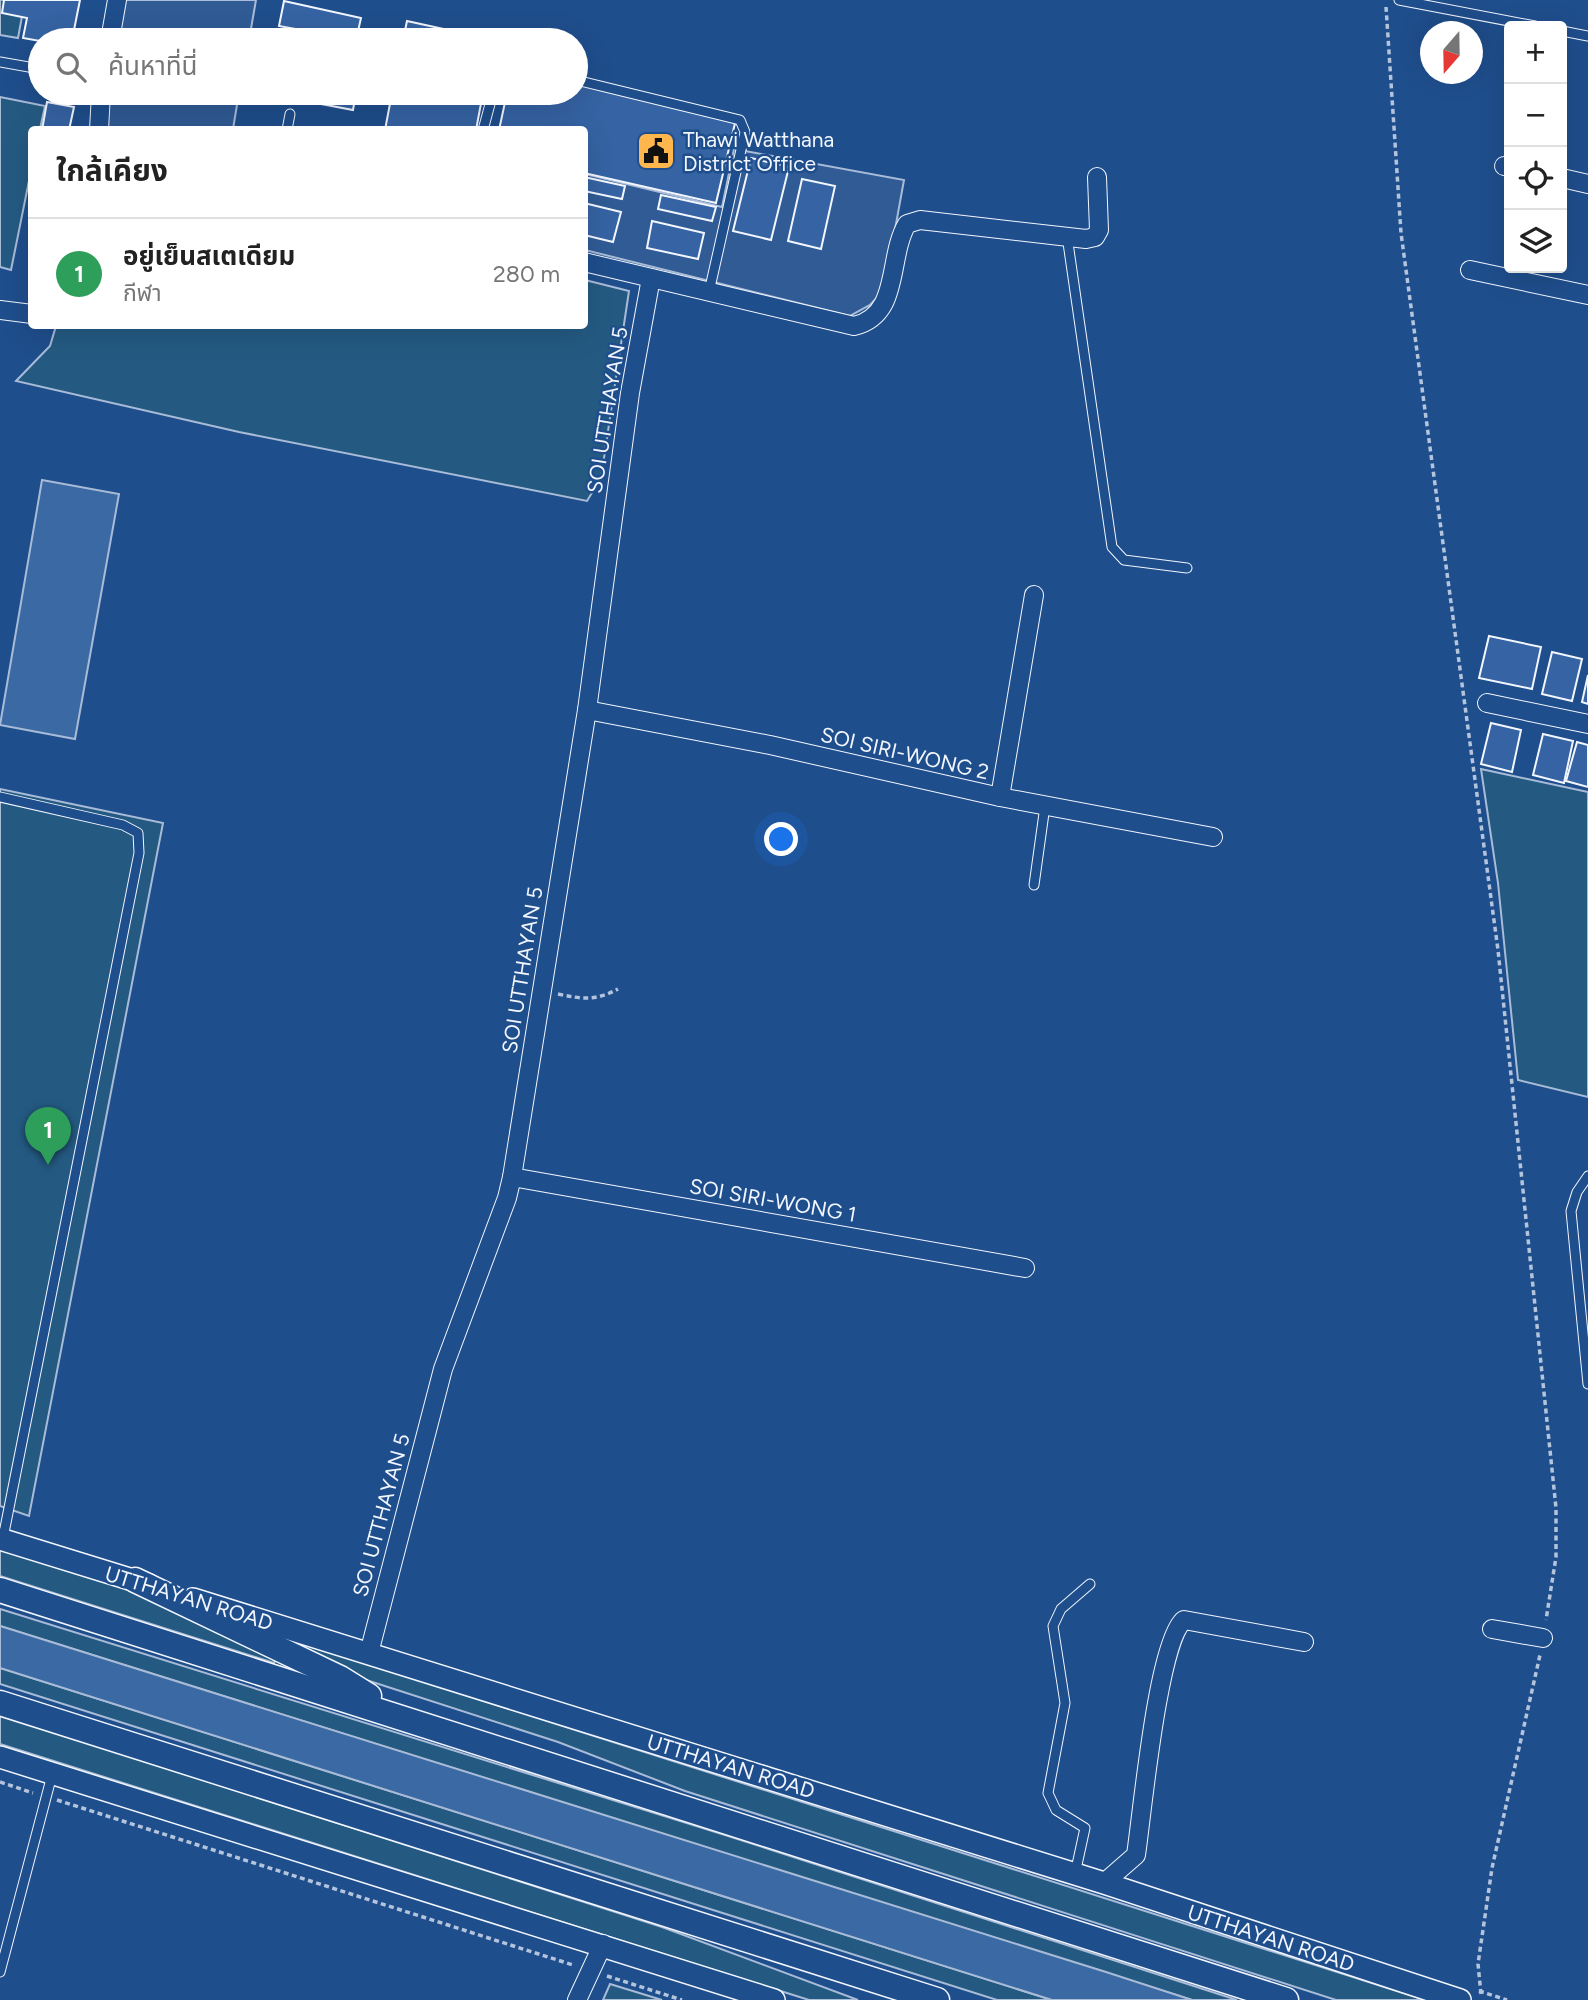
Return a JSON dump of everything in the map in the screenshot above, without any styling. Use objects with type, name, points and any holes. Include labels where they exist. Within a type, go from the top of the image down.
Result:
[{"type":"main road","points":[[135,1580],[340,1678],[401,1716]]},
{"type":"main road","points":[[0,1590],[1286,2000]]},
{"type":"main road","points":[[0,1703],[933,1999]]},
{"type":"street","points":[[112,28],[117,0]]},
{"type":"street","points":[[99,126],[100,105]]},
{"type":"street","points":[[588,263],[854,326],[867,323],[878,315],[887,299],[901,234],[907,224],[920,219],[1095,237],[1099,230],[1097,177]]},
{"type":"street","points":[[1567,179],[1588,184]]},
{"type":"street","points":[[1470,270],[1588,295]]},
{"type":"street","name":"SOI UTTHAYAN 5","points":[[369,1654],[443,1369],[507,1198],[512,1177],[587,710],[630,393],[651,278]]},
{"type":"street","points":[[0,310],[28,314]]},
{"type":"street","points":[[1000,797],[1034,595]]},
{"type":"street","points":[[1487,703],[1588,724]]},
{"type":"street","name":"SOI SIRI-WONG 2","points":[[587,710],[770,745],[1000,797],[1213,837]]},
{"type":"street","name":"SOI SIRI-WONG 1","points":[[512,1177],[1025,1268]]},
{"type":"street","name":"UTTHAYAN ROAD","points":[[1,1539],[1104,1883],[1460,2000]]},
{"type":"street","points":[[1104,1883],[1136,1856],[1164,1663],[1176,1626],[1184,1620],[1304,1642]]},
{"type":"street","points":[[1492,1629],[1543,1638]]},
{"type":"street","points":[[0,1757],[603,1944],[774,2000]]},
{"type":"street","points":[[577,2000],[603,1944]]},
{"type":"lane","points":[[1399,0],[1509,21]]},
{"type":"lane","points":[[1567,32],[1588,36]]},
{"type":"lane","points":[[0,62],[28,67]]},
{"type":"lane","points":[[588,83],[740,120],[745,132],[709,292]]},
{"type":"lane","points":[[484,126],[490,105]]},
{"type":"lane","points":[[288,126],[290,114]]},
{"type":"lane","points":[[1068,236],[1112,547],[1124,560],[1187,568]]},
{"type":"lane","points":[[0,797],[123,825],[138,833],[139,853],[1,1539]]},
{"type":"lane","points":[[1034,885],[1045,806]]},
{"type":"lane","points":[[1588,1176],[1577,1192],[1572,1211],[1588,1384]]},
{"type":"lane","points":[[1075,1874],[1085,1828],[1056,1810],[1048,1793],[1065,1703],[1053,1626],[1061,1609],[1090,1584]]},
{"type":"lane","points":[[0,1972],[52,1773]]},
{"type":"path","points":[[1386,0],[1401,233],[1498,950],[1556,1508],[1556,1557],[1543,1638],[1492,1868],[1478,1964],[1481,2000]]},
{"type":"path","points":[[542,991],[584,1000],[603,997],[618,989]]},
{"type":"path","points":[[0,1782],[682,2000]]},
{"type":"shaded area","points":[[0,0],[25,0],[18,38],[0,35]]},
{"type":"shaded area","points":[[118,0],[256,0],[251,28],[113,28]]},
{"type":"shaded area","points":[[0,97],[28,103],[28,105],[45,106],[41,126],[28,126],[28,186],[11,270],[0,267]]},
{"type":"shaded area","points":[[100,105],[237,105],[234,126],[96,126]]},
{"type":"shaded area","points":[[734,149],[904,180],[884,290],[870,305],[850,316],[588,251],[588,175],[722,207]]},
{"type":"shaded area","points":[[588,281],[629,291],[601,478],[587,501],[239,432],[16,381],[50,346],[55,329],[588,329]]},
{"type":"shaded area","points":[[42,480],[119,494],[75,739],[0,725]]},
{"type":"shaded area","points":[[1481,769],[1588,792],[1588,1097],[1518,1080],[1498,883]]},
{"type":"shaded area","points":[[0,789],[163,823],[29,1516],[0,1506]]},
{"type":"shaded area","points":[[0,1548],[140,1592],[277,1657],[274,1663],[0,1576]]},
{"type":"shaded area","points":[[0,1609],[725,1835],[1237,2000],[1192,2000],[0,1626]]},
{"type":"shaded area","points":[[0,1626],[1192,2000],[1052,2000],[0,1668]]},
{"type":"shaded area","points":[[289,1639],[1425,2000],[1336,2000],[685,1791],[558,1742],[357,1677],[286,1647]]},
{"type":"shaded area","points":[[0,1668],[1052,2000],[997,2000],[0,1684]]},
{"type":"shaded area","points":[[0,1715],[662,1927],[858,2000],[809,2000],[0,1744]]},
{"type":"shaded area","points":[[610,1984],[662,2000],[603,2000]]},
{"type":"building","points":[[4,0],[80,0],[74,28],[28,28],[28,39],[23,38],[27,18],[2,13]]},
{"type":"building","points":[[284,1],[361,18],[359,28],[279,26]]},
{"type":"building","points":[[407,21],[439,28],[406,28]]},
{"type":"building","name":"Thawi Watthana District Office","points":[[588,85],[736,119],[716,203],[588,174],[588,126],[500,126],[504,105],[588,105]]},
{"type":"building","points":[[46,105],[74,107],[70,126],[43,126]]},
{"type":"building","points":[[327,105],[354,105],[353,110]]},
{"type":"building","points":[[390,105],[481,105],[477,126],[386,126]]},
{"type":"building","points":[[751,158],[789,167],[771,240],[733,231]]},
{"type":"building","points":[[588,178],[625,186],[622,199],[588,192]]},
{"type":"building","points":[[802,179],[835,186],[821,249],[788,241]]},
{"type":"building","points":[[661,195],[716,207],[712,221],[658,209]]},
{"type":"building","points":[[588,204],[621,212],[613,242],[588,236]]},
{"type":"building","points":[[652,221],[704,233],[698,259],[647,248]]},
{"type":"building","points":[[1489,636],[1541,647],[1532,689],[1479,678]]},
{"type":"building","points":[[1552,652],[1582,659],[1572,701],[1542,694]]},
{"type":"building","points":[[1588,675],[1588,704],[1582,702]]},
{"type":"building","points":[[1491,723],[1521,730],[1512,772],[1481,764]]},
{"type":"building","points":[[1543,734],[1573,741],[1564,783],[1533,775]]},
{"type":"building","points":[[1577,742],[1588,745],[1588,787],[1566,781]]},
{"type":"place","name":"Thawi Watthana District Office","points":[[656,151]]},
{"type":"place","name":"อยู่เย็นสเตเดียม","points":[[48,1165]]}]
